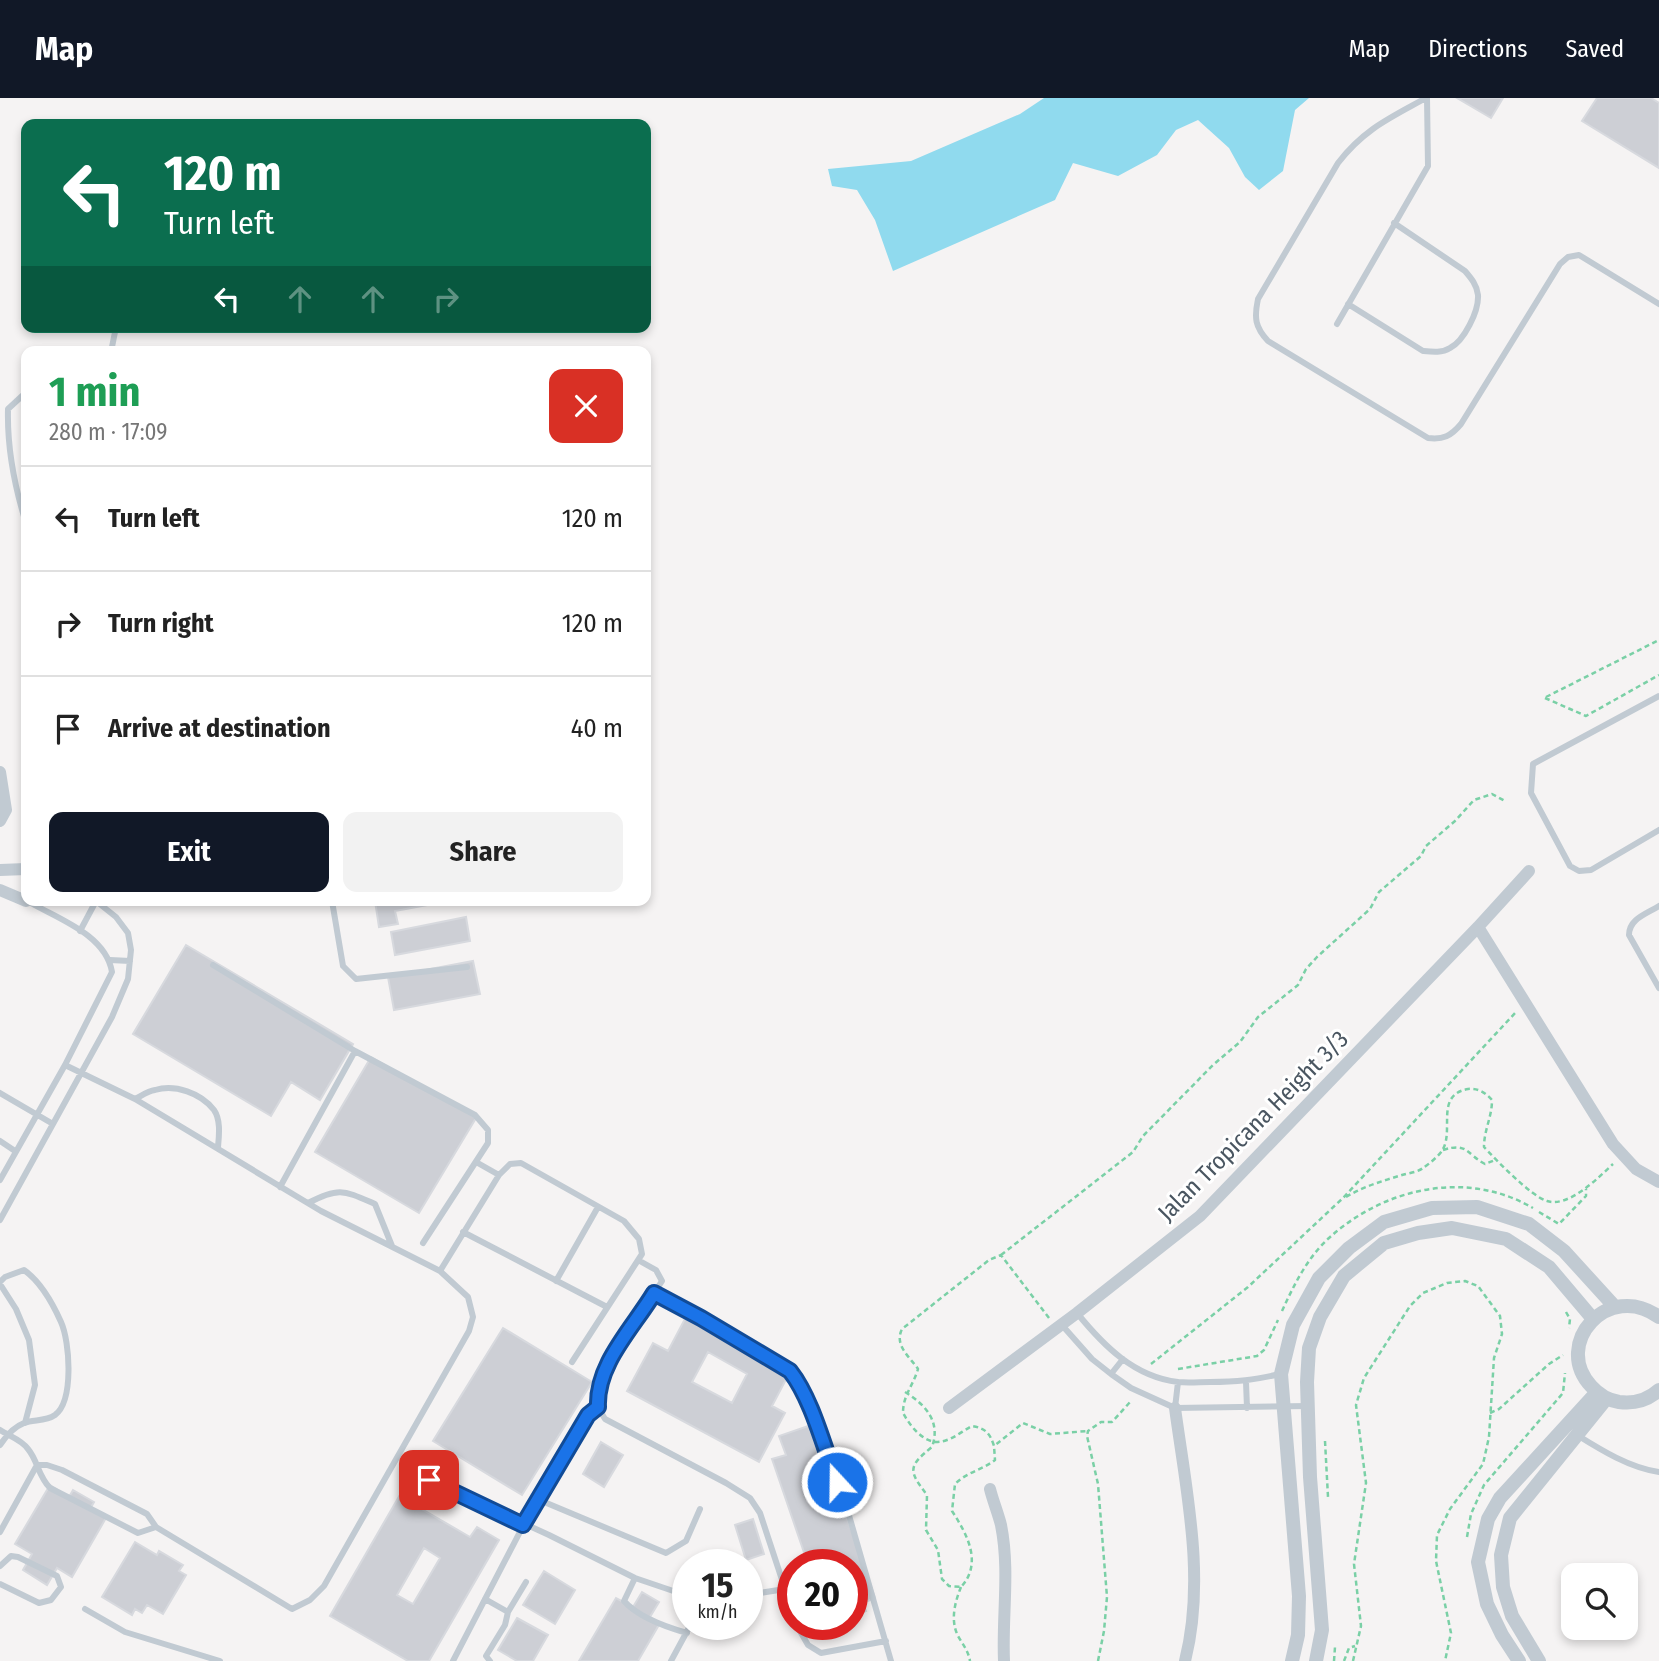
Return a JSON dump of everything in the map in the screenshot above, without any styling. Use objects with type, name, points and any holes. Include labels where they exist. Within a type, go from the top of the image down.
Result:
[{"type":"street","points":[[0,772],[6,810],[0,821]]},
{"type":"street","points":[[0,870],[21,869]]},
{"type":"street","name":"Jalan Tropicana Height 3/3","points":[[949,1408],[1077,1313],[1200,1216],[1529,871]]},
{"type":"street","points":[[0,890],[21,898]]},
{"type":"street","points":[[1478,927],[1613,1144],[1636,1168],[1659,1182]]},
{"type":"street","points":[[1292,1661],[1298,1635],[1299,1596],[1282,1405],[1282,1374],[1293,1325],[1319,1278],[1349,1248],[1384,1222],[1432,1209],[1477,1207],[1529,1224],[1564,1251],[1615,1307]]},
{"type":"street","points":[[1316,1661],[1322,1630],[1310,1477],[1310,1348],[1321,1317],[1344,1276],[1384,1243],[1418,1233],[1452,1228],[1506,1239],[1549,1267],[1592,1319]]},
{"type":"street","points":[[1659,1317],[1638,1305],[1615,1307],[1592,1319],[1583,1333],[1578,1349],[1579,1365],[1586,1380],[1601,1396],[1629,1403],[1642,1400],[1659,1390]]},
{"type":"street","points":[[1539,1661],[1511,1616],[1503,1587],[1501,1555],[1510,1518],[1577,1435],[1601,1396]]},
{"type":"street","points":[[1519,1661],[1487,1604],[1478,1562],[1488,1519],[1500,1498],[1601,1396]]},
{"type":"street","points":[[1175,1408],[1189,1507],[1195,1584],[1185,1661]]},
{"type":"street","points":[[989,1489],[1001,1525],[1005,1570],[1002,1626],[1004,1661]]},
{"type":"lane","points":[[1337,324],[1428,166],[1427,98],[1367,131],[1338,163],[1258,299],[1255,314],[1257,329],[1268,341],[1428,438],[1441,440],[1461,424],[1560,264],[1568,257],[1579,255],[1659,304]]},
{"type":"lane","points":[[1348,304],[1423,351],[1437,353],[1450,349],[1460,340],[1476,309],[1478,296],[1474,282],[1465,271],[1394,223]]},
{"type":"lane","points":[[21,397],[8,409],[7,439],[11,468],[21,505]]},
{"type":"lane","points":[[1659,696],[1533,764],[1531,793],[1570,866],[1578,871],[1591,870],[1659,830]]},
{"type":"lane","points":[[0,1180],[65,1065],[112,972],[110,960],[96,942],[37,906]]},
{"type":"lane","points":[[80,931],[93,906]]},
{"type":"lane","points":[[0,1220],[82,1073],[128,979],[131,941],[116,917],[102,906]]},
{"type":"lane","points":[[333,906],[343,966],[356,979],[467,967]]},
{"type":"lane","points":[[1659,906],[1633,921],[1629,928],[1629,935],[1659,988]]},
{"type":"lane","points":[[110,960],[130,961]]},
{"type":"lane","points":[[213,965],[355,1051],[475,1115],[488,1130],[488,1143],[424,1243]]},
{"type":"lane","points":[[280,1187],[355,1051]]},
{"type":"lane","points":[[37,1465],[62,1470],[147,1514],[156,1527],[292,1609],[310,1600],[324,1586],[469,1331],[473,1317],[468,1297],[440,1271],[308,1203],[135,1099],[65,1065]]},
{"type":"lane","points":[[135,1099],[155,1090],[177,1088],[196,1095],[214,1111],[219,1127],[218,1147]]},
{"type":"lane","points":[[0,1093],[53,1124]]},
{"type":"lane","points":[[0,1141],[15,1151]]},
{"type":"lane","points":[[476,1162],[499,1175]]},
{"type":"lane","points":[[440,1271],[499,1175],[510,1164],[521,1163],[624,1221],[639,1239],[642,1254],[572,1362]]},
{"type":"lane","points":[[308,1203],[332,1191],[350,1194],[374,1204],[393,1247]]},
{"type":"lane","points":[[556,1281],[598,1207]]},
{"type":"lane","points":[[463,1232],[607,1307]]},
{"type":"lane","points":[[638,1260],[656,1270],[662,1281],[609,1360],[597,1393],[598,1407],[605,1419],[750,1498],[760,1513],[777,1565]]},
{"type":"lane","points":[[0,1445],[7,1434],[25,1423],[38,1422],[56,1415],[64,1400],[70,1378],[62,1325],[35,1278],[24,1270],[5,1277],[0,1283],[16,1309],[29,1340],[35,1385],[25,1423]]},
{"type":"lane","points":[[654,1293],[790,1371],[801,1385],[846,1505],[891,1661]]},
{"type":"lane","points":[[1077,1313],[1100,1341],[1146,1373],[1178,1382],[1246,1382],[1282,1374]]},
{"type":"lane","points":[[1059,1326],[1111,1374],[1137,1391],[1175,1408],[1309,1406]]},
{"type":"lane","points":[[1111,1374],[1123,1359]]},
{"type":"lane","points":[[1175,1408],[1178,1382]]},
{"type":"lane","points":[[1246,1382],[1247,1408]]},
{"type":"lane","points":[[453,1661],[537,1499],[588,1415],[598,1407]]},
{"type":"lane","points":[[0,1430],[26,1445],[41,1479],[50,1488],[138,1532],[156,1527]]},
{"type":"lane","points":[[1577,1435],[1602,1451],[1650,1471],[1659,1472]]},
{"type":"lane","points":[[0,1532],[37,1465]]},
{"type":"lane","points":[[429,1480],[635,1578],[672,1591]]},
{"type":"lane","points":[[537,1499],[666,1553],[686,1541],[700,1509]]},
{"type":"lane","points":[[0,1566],[11,1556],[18,1558],[57,1576],[61,1587],[51,1600],[39,1603],[0,1584]]},
{"type":"lane","points":[[635,1578],[624,1601],[629,1607],[672,1629]]},
{"type":"lane","points":[[490,1661],[486,1656],[526,1582]]},
{"type":"lane","points":[[485,1599],[508,1612]]},
{"type":"lane","points":[[85,1609],[125,1632],[220,1661]]},
{"type":"lane","points":[[671,1661],[683,1640]]},
{"type":"lane","points":[[805,1640],[821,1653],[886,1641]]},
{"type":"path","points":[[1659,640],[1545,698],[1587,716],[1659,675]]},
{"type":"path","points":[[970,1661],[968,1650],[954,1624],[955,1603],[972,1565],[972,1553],[964,1529],[952,1511],[955,1484],[964,1475],[989,1465],[995,1460],[996,1451],[990,1435],[983,1428],[972,1426],[946,1441],[934,1441],[923,1438],[909,1424],[903,1413],[905,1392],[915,1380],[918,1369],[900,1345],[898,1337],[902,1329],[1133,1152],[1143,1136],[1213,1065],[1240,1042],[1258,1017],[1298,985],[1306,969],[1317,957],[1370,909],[1379,892],[1421,856],[1426,846],[1474,800],[1492,794],[1505,801]]},
{"type":"path","points":[[1146,1373],[1150,1364],[1248,1287],[1343,1198],[1525,1002]]},
{"type":"path","points":[[1443,1150],[1448,1132],[1445,1115],[1451,1099],[1460,1091],[1473,1088],[1484,1092],[1492,1100],[1492,1114],[1484,1132],[1485,1147],[1495,1160],[1548,1201],[1561,1201],[1586,1189],[1623,1154]]},
{"type":"path","points":[[1343,1198],[1363,1187],[1423,1168],[1443,1150],[1457,1145],[1485,1164],[1495,1160]]},
{"type":"path","points":[[1001,1255],[1059,1326]]},
{"type":"path","points":[[1353,1661],[1361,1626],[1353,1564],[1366,1483],[1356,1405],[1364,1378],[1410,1306],[1423,1293],[1447,1283],[1465,1281],[1478,1286],[1500,1316],[1502,1334],[1494,1358],[1489,1437],[1483,1464],[1450,1508],[1437,1535],[1436,1561],[1451,1633],[1445,1661]]},
{"type":"path","points":[[1563,1306],[1570,1319],[1567,1338]]},
{"type":"path","points":[[1490,1413],[1499,1409],[1549,1364],[1563,1356],[1565,1347]]},
{"type":"path","points":[[994,1446],[1023,1423],[1050,1434],[1087,1431],[1101,1422],[1112,1422],[1137,1391]]},
{"type":"path","points":[[905,1392],[923,1404],[935,1428],[932,1447],[915,1460],[912,1471],[915,1480],[927,1494],[926,1530],[939,1550],[942,1579],[949,1586],[961,1587]]},
{"type":"path","points":[[1087,1431],[1098,1484],[1107,1597],[1098,1661]]},
{"type":"path","points":[[1324,1431],[1328,1505]]},
{"type":"path","points":[[1334,1661],[1335,1646]]},
{"type":"path","points":[[1344,1661],[1349,1648],[1356,1646]]},
{"type":"water","points":[[1044,98],[1309,98],[1295,110],[1283,171],[1259,190],[1245,177],[1229,148],[1198,120],[1176,130],[1157,155],[1118,176],[1073,163],[1055,200],[893,271],[875,220],[857,190],[832,186],[828,169],[911,161],[1020,114]]},
{"type":"building","points":[[1457,98],[1503,98],[1491,118]]},
{"type":"building","points":[[1597,98],[1651,98],[1659,103],[1659,168],[1582,121]]},
{"type":"building","points":[[376,906],[422,906],[395,911],[398,924],[379,927]]},
{"type":"building","points":[[466,917],[470,941],[395,955],[391,932]]},
{"type":"building","points":[[186,945],[353,1044],[320,1100],[291,1082],[271,1116],[133,1034]]},
{"type":"building","points":[[473,961],[480,994],[394,1010],[388,977]]},
{"type":"building","points":[[371,1057],[476,1118],[419,1213],[315,1152]]},
{"type":"building","points":[[687,1315],[791,1370],[772,1406],[785,1413],[759,1462],[627,1391],[653,1343],[668,1351]],"holes":[[[708,1352],[747,1374],[732,1403],[692,1382]]]},
{"type":"building","points":[[503,1328],[592,1382],[522,1495],[433,1441]]},
{"type":"building","points":[[811,1425],[817,1443],[821,1442],[858,1549],[803,1549],[772,1459],[786,1455],[779,1436]]},
{"type":"building","points":[[601,1442],[623,1455],[604,1487],[583,1474]]},
{"type":"building","points":[[50,1485],[69,1497],[73,1490],[94,1502],[90,1509],[106,1518],[72,1577],[57,1568],[47,1585],[23,1570],[32,1554],[15,1544]]},
{"type":"building","points":[[405,1486],[426,1498],[420,1508],[470,1537],[477,1527],[499,1540],[429,1661],[408,1661],[330,1616]],"holes":[[[424,1548],[440,1558],[413,1604],[397,1595]]]},
{"type":"building","points":[[753,1519],[762,1549],[743,1549],[735,1525]]},
{"type":"building","points":[[135,1542],[157,1555],[159,1551],[183,1565],[179,1571],[186,1575],[163,1614],[147,1605],[142,1613],[135,1609],[132,1615],[102,1597]]},
{"type":"building","points":[[544,1571],[575,1590],[555,1624],[523,1605]]},
{"type":"building","points":[[868,1578],[875,1598],[868,1601]]},
{"type":"building","points":[[642,1592],[659,1602],[650,1617],[660,1623],[638,1661],[579,1661],[616,1598],[633,1607]]},
{"type":"building","points":[[517,1618],[548,1635],[533,1661],[517,1661],[498,1650]]},
{"type":"route","points":[[429,1480],[523,1525],[588,1415],[598,1407],[597,1393],[609,1360],[654,1293],[790,1371],[807,1398],[837,1482]]}]
